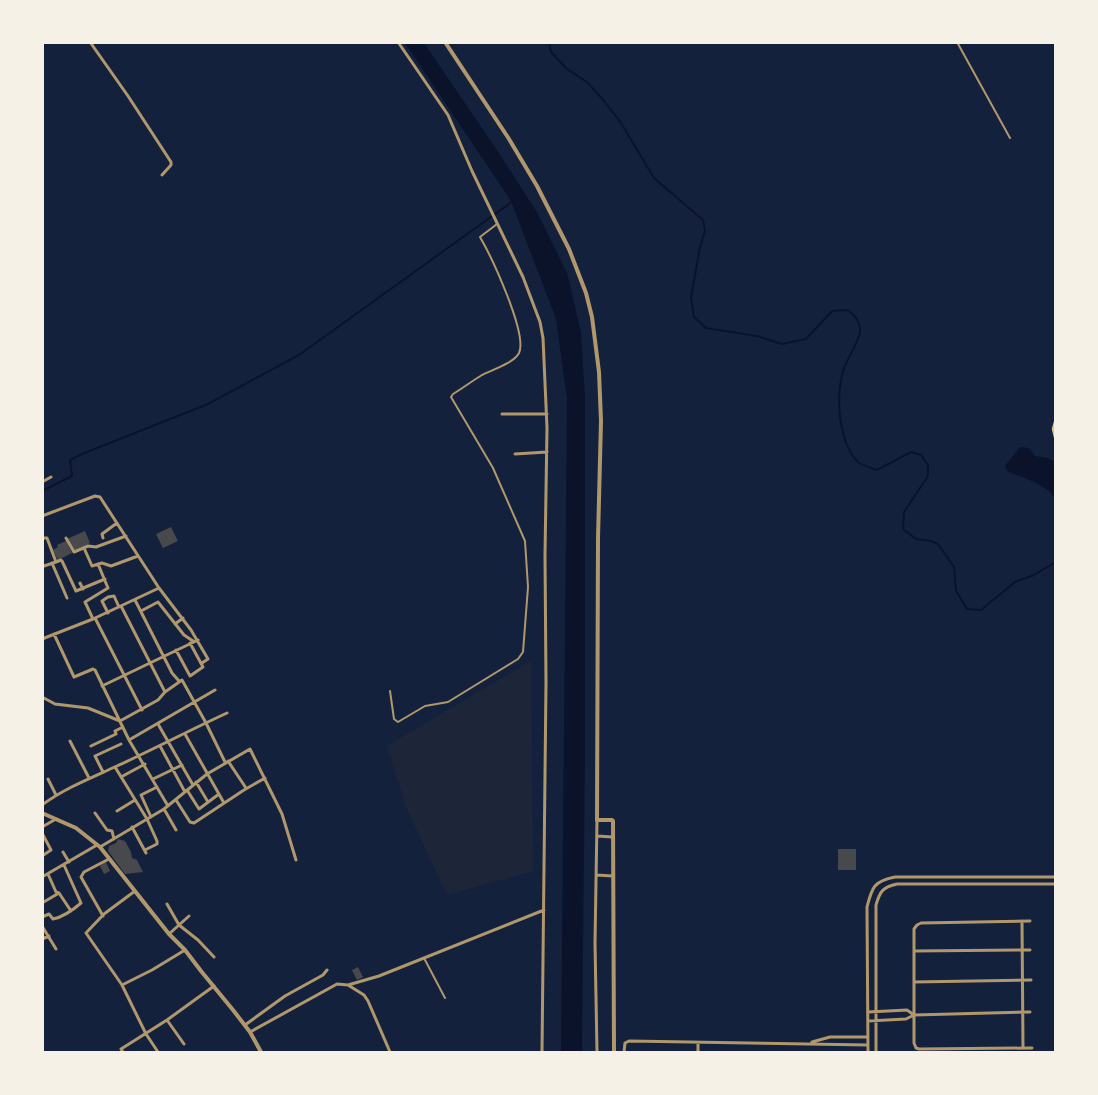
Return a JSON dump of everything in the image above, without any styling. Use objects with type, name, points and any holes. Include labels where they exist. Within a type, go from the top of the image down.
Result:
[{"type":"main road","points":[[1056,422],[1056,437]]},
{"type":"street","points":[[90,42],[171,162],[171,165],[162,174]]},
{"type":"street","points":[[398,42],[444,108],[523,277],[540,322],[544,352],[547,414],[542,1052]]},
{"type":"street","points":[[445,42],[509,139],[537,186],[569,250],[586,292],[592,317],[599,372],[601,421],[598,538],[595,943],[597,1052]]},
{"type":"street","points":[[502,414],[547,414]]},
{"type":"street","points":[[515,454],[547,452]]},
{"type":"street","points":[[42,482],[51,477]]},
{"type":"street","points":[[42,516],[98,496],[100,497],[159,588],[198,640],[208,658],[202,664]]},
{"type":"street","points":[[103,538],[102,534],[117,524]]},
{"type":"street","points":[[66,538],[73,552],[90,546],[96,547],[126,536]]},
{"type":"street","points":[[42,538],[47,538],[56,562]]},
{"type":"street","points":[[84,548],[91,565],[102,563],[111,566],[138,556]]},
{"type":"street","points":[[42,561],[43,566],[61,560],[76,591],[105,579]]},
{"type":"street","points":[[52,563],[67,598]]},
{"type":"street","points":[[98,564],[108,590],[85,602],[142,710]]},
{"type":"street","points":[[80,583],[83,589]]},
{"type":"street","points":[[42,639],[108,613],[159,588]]},
{"type":"street","points":[[108,613],[102,601],[114,596],[165,692]]},
{"type":"street","points":[[135,600],[172,673],[179,681],[182,680],[226,761],[246,788]]},
{"type":"street","points":[[141,611],[158,602],[184,635],[192,642],[202,664],[202,669],[190,676],[176,650]]},
{"type":"street","points":[[175,624],[183,618]]},
{"type":"street","points":[[54,634],[73,676],[75,677],[93,669],[129,740],[145,764],[168,806]]},
{"type":"street","points":[[102,686],[163,655],[198,640]]},
{"type":"street","points":[[42,697],[55,704],[88,708],[120,721],[158,700],[179,681]]},
{"type":"street","points":[[129,740],[215,690]]},
{"type":"street","points":[[42,805],[56,795],[89,778],[116,767],[227,713]]},
{"type":"street","points":[[158,724],[194,784],[208,802]]},
{"type":"street","points":[[91,746],[116,734],[115,731],[123,727]]},
{"type":"street","points":[[185,734],[224,803]]},
{"type":"street","points":[[70,741],[89,778]]},
{"type":"street","points":[[103,772],[96,756],[120,744]]},
{"type":"street","points":[[160,746],[198,809],[219,794]]},
{"type":"street","points":[[42,877],[147,820],[226,761],[250,748],[282,814],[296,860]]},
{"type":"street","points":[[121,777],[145,764]]},
{"type":"street","points":[[153,780],[182,765]]},
{"type":"street","points":[[116,767],[158,843],[145,852],[132,828]]},
{"type":"street","points":[[176,800],[192,823],[246,788],[266,778]]},
{"type":"street","points":[[48,779],[56,795]]},
{"type":"street","points":[[151,817],[141,795],[157,787]]},
{"type":"street","points":[[117,811],[135,800]]},
{"type":"street","points":[[164,809],[176,830]]},
{"type":"street","points":[[42,813],[76,828],[99,846],[110,858],[169,934],[185,950],[250,1032],[261,1052]]},
{"type":"street","points":[[95,813],[107,830],[112,831],[114,839]]},
{"type":"street","points":[[42,827],[56,819]]},
{"type":"street","points":[[597,820],[613,820],[614,1052]]},
{"type":"street","points":[[42,833],[50,850],[42,856]]},
{"type":"street","points":[[597,836],[612,837]]},
{"type":"street","points":[[63,852],[69,862]]},
{"type":"street","points":[[103,916],[81,877],[84,872],[110,858]]},
{"type":"street","points":[[42,917],[49,914],[53,919],[56,919],[80,905],[82,901],[64,865]]},
{"type":"street","points":[[48,874],[56,892],[59,893],[71,911]]},
{"type":"street","points":[[596,875],[613,876]]},
{"type":"street","points":[[868,1052],[867,907],[870,892],[876,884],[884,879],[895,877],[1056,877]]},
{"type":"street","points":[[1039,877],[1040,884]]},
{"type":"street","points":[[876,1052],[876,905],[883,890],[888,886],[897,884],[1056,884]]},
{"type":"street","points":[[136,891],[103,916],[86,933],[122,985],[146,1034],[158,1052]]},
{"type":"street","points":[[42,903],[59,893]]},
{"type":"street","points":[[167,904],[179,925],[198,940],[214,957]]},
{"type":"street","points":[[250,1032],[337,984],[348,985],[371,979],[544,910]]},
{"type":"street","points":[[169,934],[189,916]]},
{"type":"street","points":[[1022,921],[1023,1048]]},
{"type":"street","points":[[1030,921],[921,923],[917,925],[914,929],[914,1043],[916,1048],[919,1049],[1032,1048]]},
{"type":"street","points":[[42,926],[56,950]]},
{"type":"street","points":[[42,940],[49,936]]},
{"type":"street","points":[[122,985],[185,950]]},
{"type":"street","points":[[914,951],[1030,950]]},
{"type":"street","points":[[244,1025],[286,996],[323,975],[327,970]]},
{"type":"street","points":[[914,982],[1031,980]]},
{"type":"street","points":[[348,985],[364,995],[368,1001],[390,1052]]},
{"type":"street","points":[[123,1052],[121,1049],[167,1020],[214,986]]},
{"type":"street","points":[[868,1012],[907,1010],[914,1015]]},
{"type":"street","points":[[868,1021],[906,1019],[914,1015],[1030,1012]]},
{"type":"street","points":[[167,1020],[184,1044]]},
{"type":"street","points":[[809,1043],[830,1037],[868,1037]]},
{"type":"street","points":[[624,1052],[625,1043],[629,1041],[868,1045]]},
{"type":"street","points":[[698,1043],[698,1052]]},
{"type":"lane","points":[[957,42],[1010,138]]},
{"type":"lane","points":[[390,691],[394,719],[400,721],[425,706],[448,702],[518,659],[523,652],[528,587],[525,541],[493,468],[451,397],[482,375],[513,359],[518,353],[520,337],[512,309],[480,236],[497,224]]},
{"type":"lane","points":[[424,958],[446,998]]},
{"type":"shaded area","points":[[405,43],[424,43],[538,214],[567,273],[581,332],[585,397],[585,758],[582,1052],[561,1052],[567,399],[556,319],[511,201]]},
{"type":"shaded area","points":[[1020,447],[1029,448],[1035,456],[1048,458],[1055,462],[1055,500],[1053,495],[1042,486],[1008,472],[1005,466]]},
{"type":"shaded area","points":[[531,661],[533,871],[447,895],[406,807],[387,746]]},
{"type":"building","points":[[171,527],[178,541],[163,548],[156,534]]},
{"type":"building","points":[[85,531],[90,543],[73,551],[67,539]]},
{"type":"building","points":[[66,541],[72,553],[58,560],[53,550],[58,547],[57,545]]},
{"type":"building","points":[[118,839],[125,841],[132,858],[137,860],[143,872],[125,874],[108,851],[109,846],[116,843]]},
{"type":"building","points":[[838,849],[856,849],[856,870],[838,870]]},
{"type":"building","points":[[106,862],[110,871],[104,874],[100,866]]},
{"type":"building","points":[[358,967],[363,977],[357,980],[352,970]]},
{"type":"waterway","points":[[549,42],[551,52],[567,69],[587,82],[605,102],[621,123],[654,178],[703,220],[705,231],[700,247],[691,298],[694,317],[706,328],[757,336],[782,344],[806,339],[832,311],[848,310],[855,317],[860,325],[860,332],[844,369],[839,397],[841,422],[847,445],[859,463],[877,470],[911,452],[921,455],[928,465],[928,476],[904,512],[903,529],[916,539],[938,544],[954,567],[956,591],[967,609],[981,610],[1015,582],[1034,575],[1056,562]]},
{"type":"waterway","points":[[42,491],[72,476],[70,460],[208,404],[299,355],[513,201]]}]
